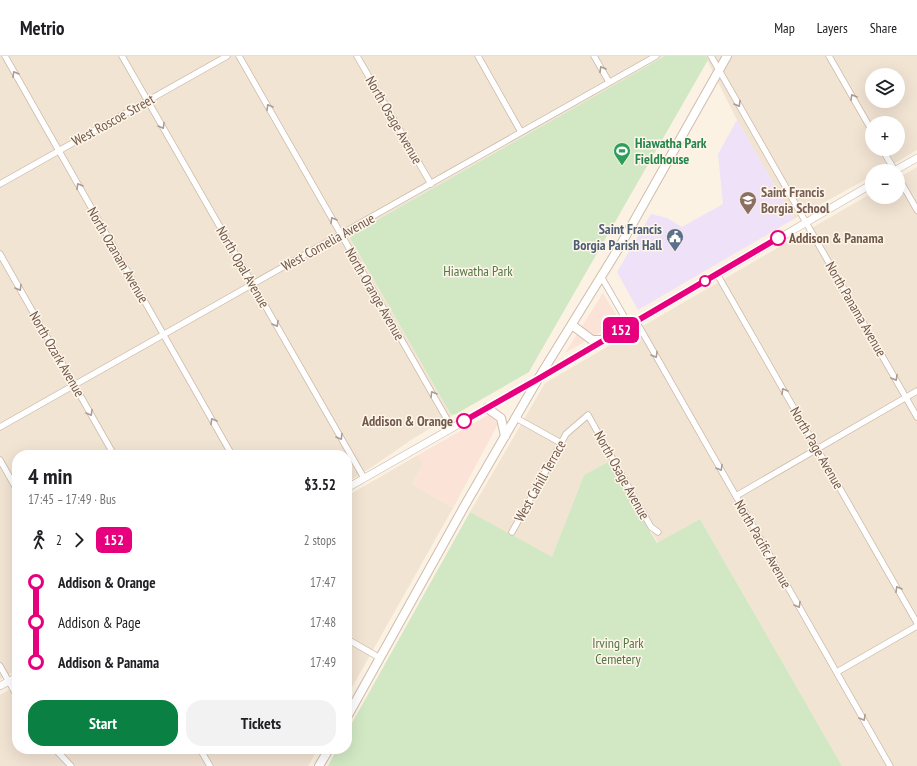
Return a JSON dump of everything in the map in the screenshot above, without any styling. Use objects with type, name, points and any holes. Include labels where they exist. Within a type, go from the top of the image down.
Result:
[{"type":"main road","points":[[352,708],[505,436],[538,379],[602,278],[727,56]]},
{"type":"main road","points":[[572,325],[592,340],[604,340]]},
{"type":"main road","points":[[487,408],[501,418],[505,436]]},
{"type":"main road","points":[[319,766],[326,754]]},
{"type":"street","name":"North Ozanam Avenue","points":[[5,56],[229,450]]},
{"type":"street","name":"North Opal Avenue","points":[[122,56],[348,450]]},
{"type":"street","name":"West Roscoe Street","points":[[0,184],[227,56]]},
{"type":"street","name":"North Orange Avenue","points":[[239,56],[452,428]]},
{"type":"street","name":"North Osage Avenue","points":[[358,56],[430,184]]},
{"type":"street","points":[[478,56],[522,132]]},
{"type":"street","points":[[594,56],[609,82]]},
{"type":"street","name":"West Cornelia Avenue","points":[[0,427],[656,56]]},
{"type":"street","name":"North Panama Avenue","points":[[711,56],[917,417]]},
{"type":"street","points":[[829,56],[865,119]]},
{"type":"street","points":[[905,165],[917,158]]},
{"type":"street","points":[[352,485],[538,379],[865,188]]},
{"type":"street","points":[[905,189],[917,210]]},
{"type":"street","name":"North Ozark Avenue","points":[[0,254],[111,450]]},
{"type":"street","name":"North Page Avenue","points":[[717,274],[917,624]]},
{"type":"street","name":"North Pacific Avenue","points":[[602,278],[633,323],[736,496],[890,766]]},
{"type":"street","points":[[736,496],[917,391]]},
{"type":"street","name":"North Osage Avenue","points":[[588,415],[651,527],[658,532]]},
{"type":"street","name":"West Cahill Terrace","points":[[512,532],[561,443],[570,431],[588,415]]},
{"type":"street","points":[[516,418],[561,443]]},
{"type":"street","name":"North Opal Avenue","points":[[352,457],[364,478]]},
{"type":"street","points":[[0,460],[12,481]]},
{"type":"street","points":[[837,672],[917,624]]},
{"type":"street","points":[[352,642],[380,658]]},
{"type":"street","points":[[0,666],[12,687]]},
{"type":"street","points":[[0,686],[12,680]]},
{"type":"street","points":[[60,754],[71,766]]},
{"type":"street","points":[[203,754],[210,766]]},
{"type":"shaded area","points":[[0,56],[665,56],[351,235],[350,238],[450,413],[453,415],[414,438],[369,469],[352,479],[352,450],[12,450],[12,673],[0,679]]},
{"type":"shaded area","points":[[705,56],[917,56],[917,150],[894,164],[865,164],[865,180],[794,219],[737,120]]},
{"type":"shaded area","name":"Saint Francis Borgia School","points":[[737,120],[794,219],[638,310],[617,272],[651,214],[667,218],[682,227],[723,204],[718,154]]},
{"type":"shaded area","points":[[917,167],[917,766],[842,766],[700,519],[658,543],[608,462],[584,475],[552,558],[470,512],[545,383],[865,197],[865,204],[905,204],[905,174]]},
{"type":"shaded area","points":[[603,293],[620,321],[565,353]]},
{"type":"shaded area","points":[[490,414],[498,424],[453,508],[412,484],[423,464],[418,455]]},
{"type":"shaded area","points":[[418,455],[423,464],[412,484],[453,508],[352,687],[352,493]]},
{"type":"shaded area","points":[[12,688],[12,754],[315,754],[308,766],[0,766],[0,695]]},
{"type":"green space","name":"Hiawatha Park","points":[[665,56],[706,56],[708,60],[529,372],[453,415],[450,413],[350,238],[351,235]]},
{"type":"green space","name":"Irving Park Cemetery","points":[[608,462],[657,543],[700,519],[842,766],[328,766],[334,754],[352,754],[352,723],[470,512],[552,557],[584,475]]},
{"type":"bus line","name":"152","points":[[464,421],[778,238]]},
{"type":"place","name":"Hiawatha Park Fieldhouse","points":[[622,166]]},
{"type":"place","name":"Saint Francis Borgia School","points":[[748,215]]},
{"type":"place","name":"Addison & Panama","points":[[778,238]]},
{"type":"place","name":"Saint Francis Borgia Parish Hall","points":[[675,252]]},
{"type":"place","name":"Addison & Orange","points":[[464,421]]}]
